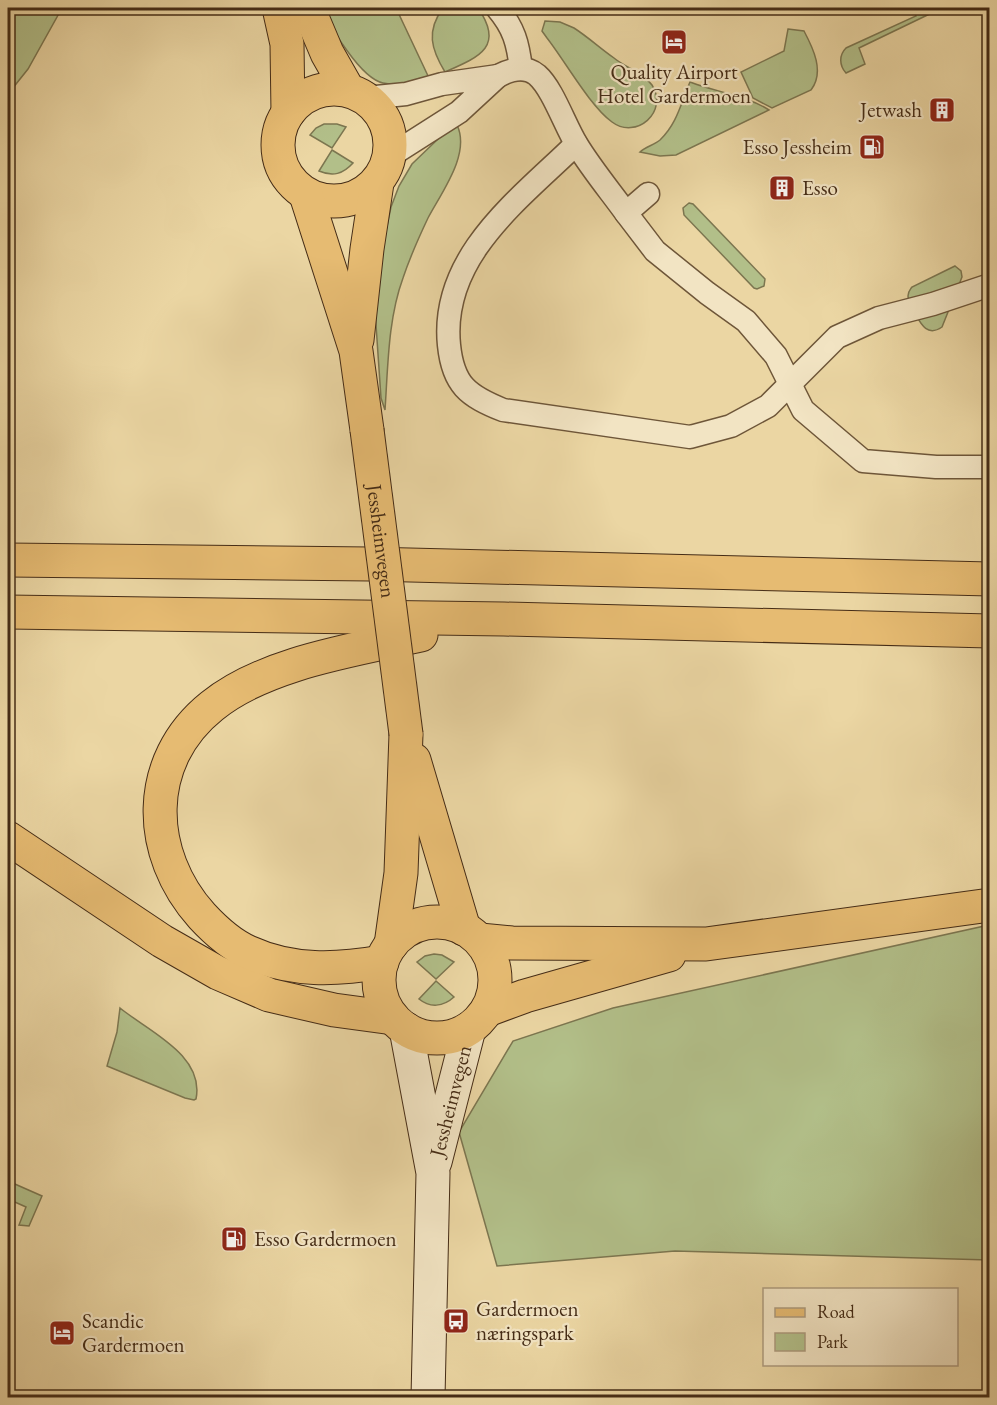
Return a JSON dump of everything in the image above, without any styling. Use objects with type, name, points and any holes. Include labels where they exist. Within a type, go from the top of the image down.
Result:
[{"type":"main road","points":[[279,8],[287,44],[288,113]]},
{"type":"main road","points":[[308,8],[327,53],[357,94],[382,113],[390,134],[383,170],[362,195],[343,202],[324,201],[306,195],[293,184],[282,168],[277,148],[280,129],[288,113],[299,100],[314,92],[331,88],[357,94]]},
{"type":"main road","name":"Jessheimvegen","points":[[356,351],[366,249],[383,170]]},
{"type":"main road","name":"Jessheimvegen","points":[[306,195],[356,351],[406,734],[401,873],[386,953]]},
{"type":"main road","points":[[8,560],[392,564],[990,579]]},
{"type":"main road","points":[[8,612],[504,619],[990,631]]},
{"type":"main road","points":[[504,619],[390,642],[295,665],[259,677],[232,691],[210,707],[180,742],[168,767],[159,811],[160,833],[179,886],[212,926],[229,941],[247,951],[291,966],[313,969],[337,968],[386,953],[410,930],[432,922],[448,923],[472,934],[513,943],[706,944],[990,905]]},
{"type":"main road","name":"Jessheimvegen","points":[[406,734],[472,934]]},
{"type":"main road","points":[[8,837],[162,941],[218,973],[269,995],[399,1023],[421,1036],[437,1038],[454,1036],[478,1019],[525,996],[706,944]]},
{"type":"main road","points":[[472,934],[490,956],[495,974],[494,993],[478,1019]]},
{"type":"main road","points":[[386,953],[379,981],[382,1001],[399,1023]]},
{"type":"main road","name":"Jessheimvegen","points":[[433,1173],[478,1019]]},
{"type":"main road","name":"Jessheimvegen","points":[[399,1023],[433,1173],[428,1398]]},
{"type":"street","points":[[497,8],[508,21],[519,45],[520,69]]},
{"type":"street","points":[[383,170],[459,112],[498,76],[510,70],[529,70],[538,76],[576,144],[654,251],[746,321],[776,356],[803,410],[863,461],[936,467],[990,467]]},
{"type":"street","points":[[357,94],[406,94],[442,84],[498,76]]},
{"type":"street","points":[[576,144],[511,205],[482,239],[457,279],[450,309],[448,340],[451,364],[460,383],[467,391],[480,401],[503,410],[690,437],[731,426],[768,406],[837,337],[879,318],[933,304],[990,285]]},
{"type":"street","points":[[626,213],[648,194]]},
{"type":"green space","points":[[8,8],[62,8],[28,69],[8,94]]},
{"type":"green space","points":[[321,8],[396,8],[429,78],[394,84],[374,79],[347,51]]},
{"type":"green space","points":[[443,8],[478,8],[486,21],[489,32],[488,41],[478,55],[445,72],[436,56],[432,40],[434,24]]},
{"type":"green space","points":[[928,8],[942,8],[859,48],[865,64],[846,73],[841,60],[846,48],[916,16],[915,14]]},
{"type":"green space","points":[[545,21],[560,22],[574,28],[649,81],[656,95],[656,105],[647,120],[631,128],[621,127],[604,115],[542,31]]},
{"type":"green space","points":[[788,29],[804,31],[814,52],[817,76],[811,90],[772,108],[753,98],[741,72],[784,51]]},
{"type":"green space","points":[[690,82],[740,97],[769,110],[676,155],[660,156],[640,152],[660,140],[671,127]]},
{"type":"green space","points":[[324,124],[346,127],[332,148],[310,135]]},
{"type":"green space","points":[[457,125],[460,148],[453,173],[418,240],[398,294],[390,343],[385,410],[381,398],[375,310],[382,250],[391,207],[399,186],[412,164],[438,139]]},
{"type":"green space","points":[[332,150],[353,163],[338,173],[329,174],[319,171]]},
{"type":"green space","points":[[689,203],[693,204],[765,279],[764,286],[754,288],[684,215],[683,208]]},
{"type":"green space","points":[[955,266],[961,271],[962,277],[942,327],[932,331],[928,330],[921,324],[913,310],[908,296],[909,292],[912,287]]},
{"type":"green space","points":[[989,925],[989,1260],[675,1251],[497,1266],[459,1132],[513,1041],[613,1008]]},
{"type":"green space","points":[[442,955],[454,962],[436,979],[417,962],[425,956]]},
{"type":"green space","points":[[436,981],[454,997],[437,1005],[428,1004],[419,999]]},
{"type":"green space","points":[[120,1008],[159,1035],[183,1057],[192,1069],[196,1083],[196,1099],[185,1098],[107,1066],[117,1032]]},
{"type":"green space","points":[[8,1181],[42,1196],[29,1226],[19,1225],[26,1207],[8,1199]]},
{"type":"place","name":"Quality Airport Hotel Gardermoen","points":[[674,42]]},
{"type":"place","name":"Jetwash","points":[[942,110]]},
{"type":"place","name":"Esso Jessheim","points":[[872,147]]},
{"type":"place","name":"Esso","points":[[782,188]]},
{"type":"place","name":"Esso Gardermoen","points":[[234,1239]]},
{"type":"place","name":"Gardermoen næringspark","points":[[456,1321]]},
{"type":"place","name":"Scandic Gardermoen","points":[[62,1333]]}]
